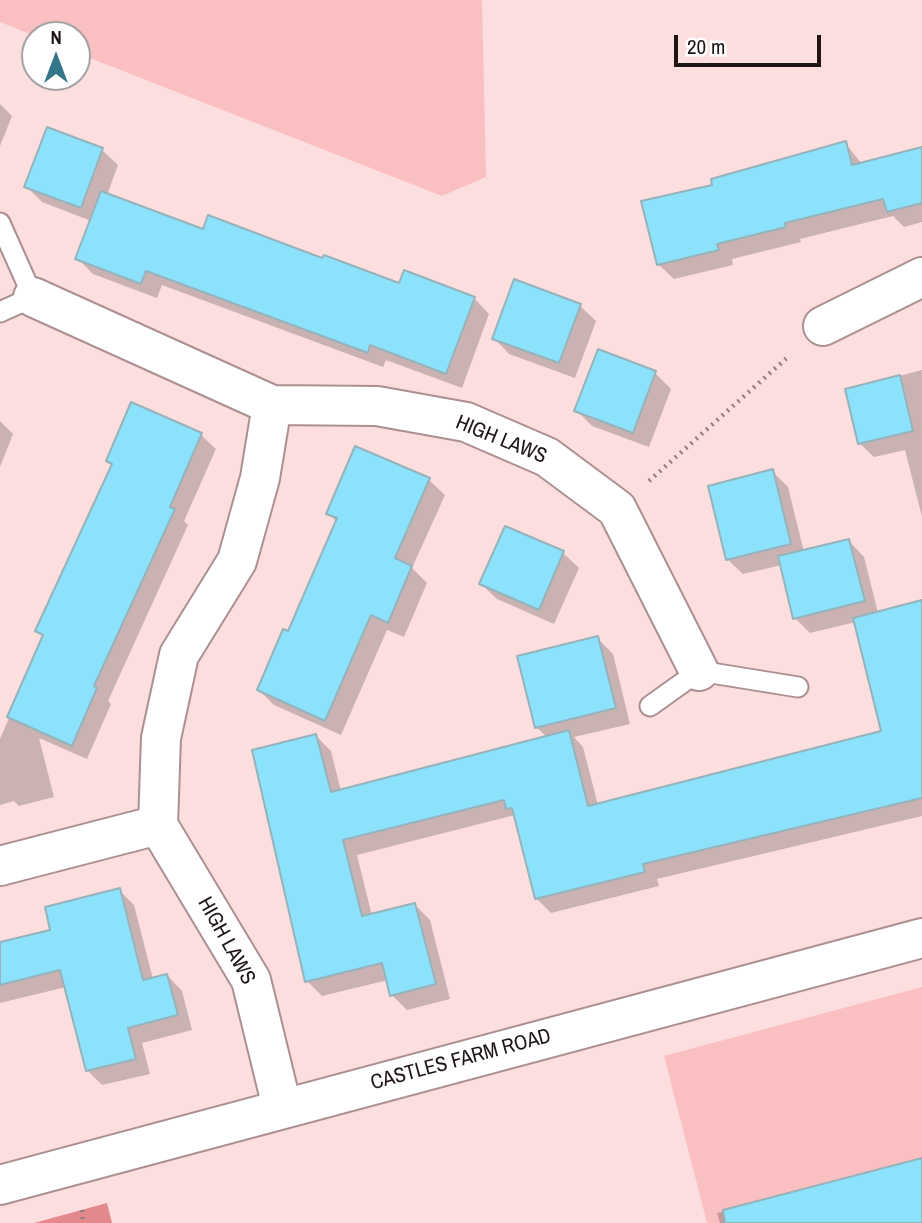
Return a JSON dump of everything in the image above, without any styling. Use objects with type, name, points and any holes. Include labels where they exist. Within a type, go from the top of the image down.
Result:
[{"type":"street","points":[[823,326],[922,277]]},
{"type":"street","name":"HIGH LAWS","points":[[16,304],[272,405],[377,406],[466,422],[547,457],[617,509],[699,671]]},
{"type":"street","points":[[0,866],[158,825],[161,738],[179,655],[237,561],[260,478],[272,405]]},
{"type":"street","name":"HIGH LAWS","points":[[158,825],[251,980],[282,1107]]},
{"type":"street","name":"CASTLES FARM ROAD","points":[[0,1185],[282,1107],[922,938]]},
{"type":"lane","points":[[0,223],[16,304]]},
{"type":"lane","points":[[650,706],[699,671],[798,687]]},
{"type":"path","points":[[617,509],[823,326]]},
{"type":"shaded area","points":[[0,0],[482,0],[486,177],[442,196],[91,58],[91,21],[21,21],[21,30],[0,22]]},
{"type":"shaded area","points":[[922,987],[922,1223],[707,1223],[664,1056]]},
{"type":"shaded area","points":[[107,1203],[112,1223],[34,1223]]},
{"type":"building","points":[[47,127],[103,148],[81,208],[24,187]]},
{"type":"building","points":[[846,141],[852,165],[922,147],[922,203],[887,212],[883,199],[785,223],[786,227],[717,244],[719,250],[657,265],[641,201],[712,185],[711,179]]},
{"type":"building","points":[[101,191],[203,229],[208,215],[322,258],[324,255],[399,283],[404,270],[475,297],[446,374],[370,345],[368,353],[146,271],[141,284],[75,259]]},
{"type":"building","points":[[514,279],[581,304],[559,363],[492,339]]},
{"type":"building","points":[[598,349],[656,371],[633,433],[574,411]]},
{"type":"building","points":[[900,375],[913,431],[858,444],[845,389]]},
{"type":"building","points":[[131,402],[202,433],[170,507],[175,509],[94,686],[97,688],[72,746],[7,717],[43,635],[35,631],[112,464],[106,461]]},
{"type":"building","points":[[355,446],[430,478],[395,558],[412,566],[388,623],[371,615],[325,721],[257,690],[283,629],[288,631],[337,518],[326,514]]},
{"type":"building","points":[[773,469],[791,544],[726,560],[708,486]]},
{"type":"building","points":[[505,526],[564,551],[539,610],[479,584]]},
{"type":"building","points":[[849,539],[865,601],[793,619],[778,556]]},
{"type":"building","points":[[922,600],[922,798],[643,864],[645,872],[535,899],[512,808],[506,809],[504,800],[343,840],[362,916],[415,903],[436,984],[390,996],[382,963],[305,982],[252,750],[316,734],[331,792],[569,730],[588,806],[881,731],[853,618]]},
{"type":"building","points":[[598,636],[616,708],[535,728],[517,656]]},
{"type":"building","points":[[120,888],[143,980],[167,974],[178,1015],[128,1028],[136,1059],[86,1071],[60,970],[0,985],[0,942],[50,930],[45,907]]},
{"type":"building","points":[[922,1158],[922,1223],[725,1223],[723,1210]]}]
